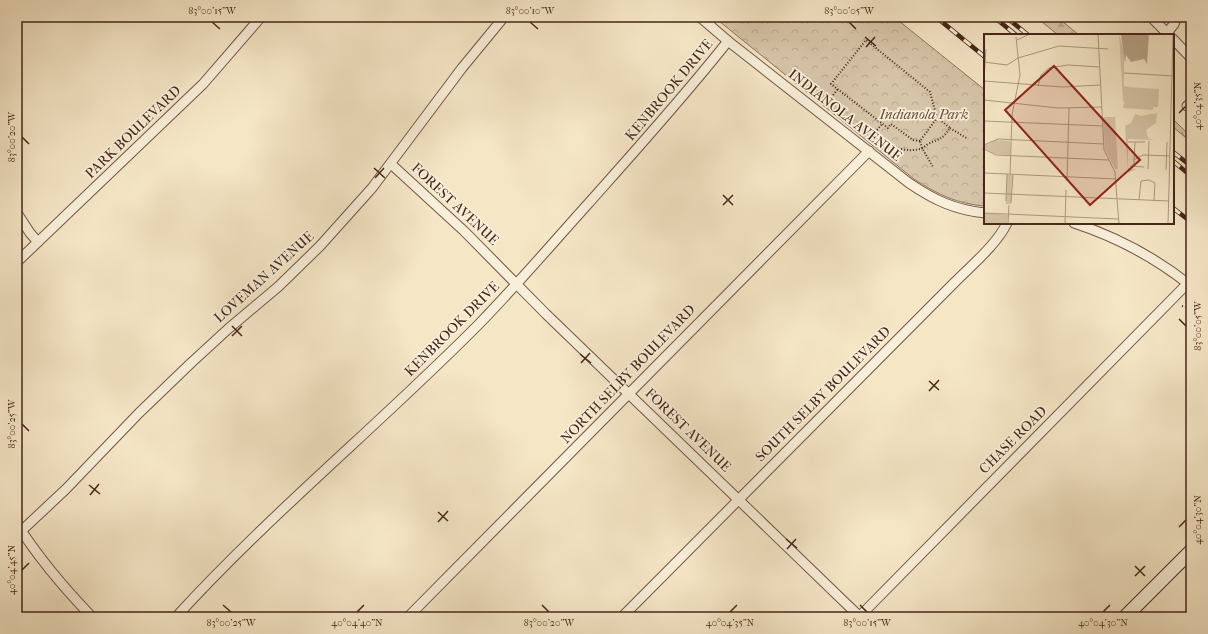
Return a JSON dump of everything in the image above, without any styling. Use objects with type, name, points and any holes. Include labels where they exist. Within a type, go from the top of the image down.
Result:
[{"type":"main road","points":[[1125,617],[1191,551]]},
{"type":"street","name":"PARK BOULEVARD","points":[[17,262],[203,84],[261,17]]},
{"type":"street","name":"LOVEMAN AVENUE","points":[[18,530],[66,489],[139,413],[191,363],[228,329],[279,286],[314,251],[372,188],[462,68],[504,17]]},
{"type":"street","name":"INDIANOLA AVENUE","points":[[700,17],[728,41],[909,183],[937,201],[955,207],[984,213]]},
{"type":"street","points":[[1151,17],[1168,34]]},
{"type":"street","points":[[1171,34],[1176,17]]},
{"type":"street","points":[[1174,40],[1191,58]]},
{"type":"street","name":"KENBROOK DRIVE","points":[[176,617],[266,525],[392,408],[479,324],[517,284],[670,112],[728,41]]},
{"type":"street","name":"NORTH SELBY BOULEVARD","points":[[408,617],[869,151]]},
{"type":"street","name":"FOREST AVENUE","points":[[391,164],[464,231],[859,617]]},
{"type":"street","points":[[17,213],[30,233],[38,242]]},
{"type":"street","name":"SOUTH SELBY BOULEVARD","points":[[622,617],[987,249],[1003,232],[1007,224]]},
{"type":"street","points":[[1077,224],[1131,246],[1149,256],[1189,284]]},
{"type":"street","name":"CHASE ROAD","points":[[859,617],[1189,284]]},
{"type":"street","points":[[18,530],[62,585],[92,617]]},
{"type":"path","points":[[920,141],[913,140],[891,124],[888,128],[831,84],[866,40],[930,92],[937,118],[968,139]]},
{"type":"path","points":[[833,95],[838,89]]},
{"type":"path","points":[[920,141],[937,118]]},
{"type":"path","points":[[877,130],[882,124]]},
{"type":"path","points":[[877,137],[887,144],[898,148],[922,148],[944,136],[950,128]]},
{"type":"path","points":[[920,141],[922,148],[933,167]]},
{"type":"green space","name":"Indianola Park","points":[[714,17],[894,17],[984,89],[984,206],[956,201],[914,179]]},
{"type":"green space","points":[[1036,17],[1057,17],[1078,34],[1057,34]]},
{"type":"green space","points":[[1174,120],[1187,133],[1191,134],[1191,142],[1174,128]]},
{"type":"railway","points":[[936,17],[984,56]]},
{"type":"railway","points":[[994,17],[1015,34]]},
{"type":"railway","points":[[1006,17],[1027,34]]},
{"type":"railway","points":[[1174,153],[1191,166]]},
{"type":"railway","points":[[1174,162],[1191,176]]},
{"type":"railway","points":[[1174,209],[1191,222]]}]
